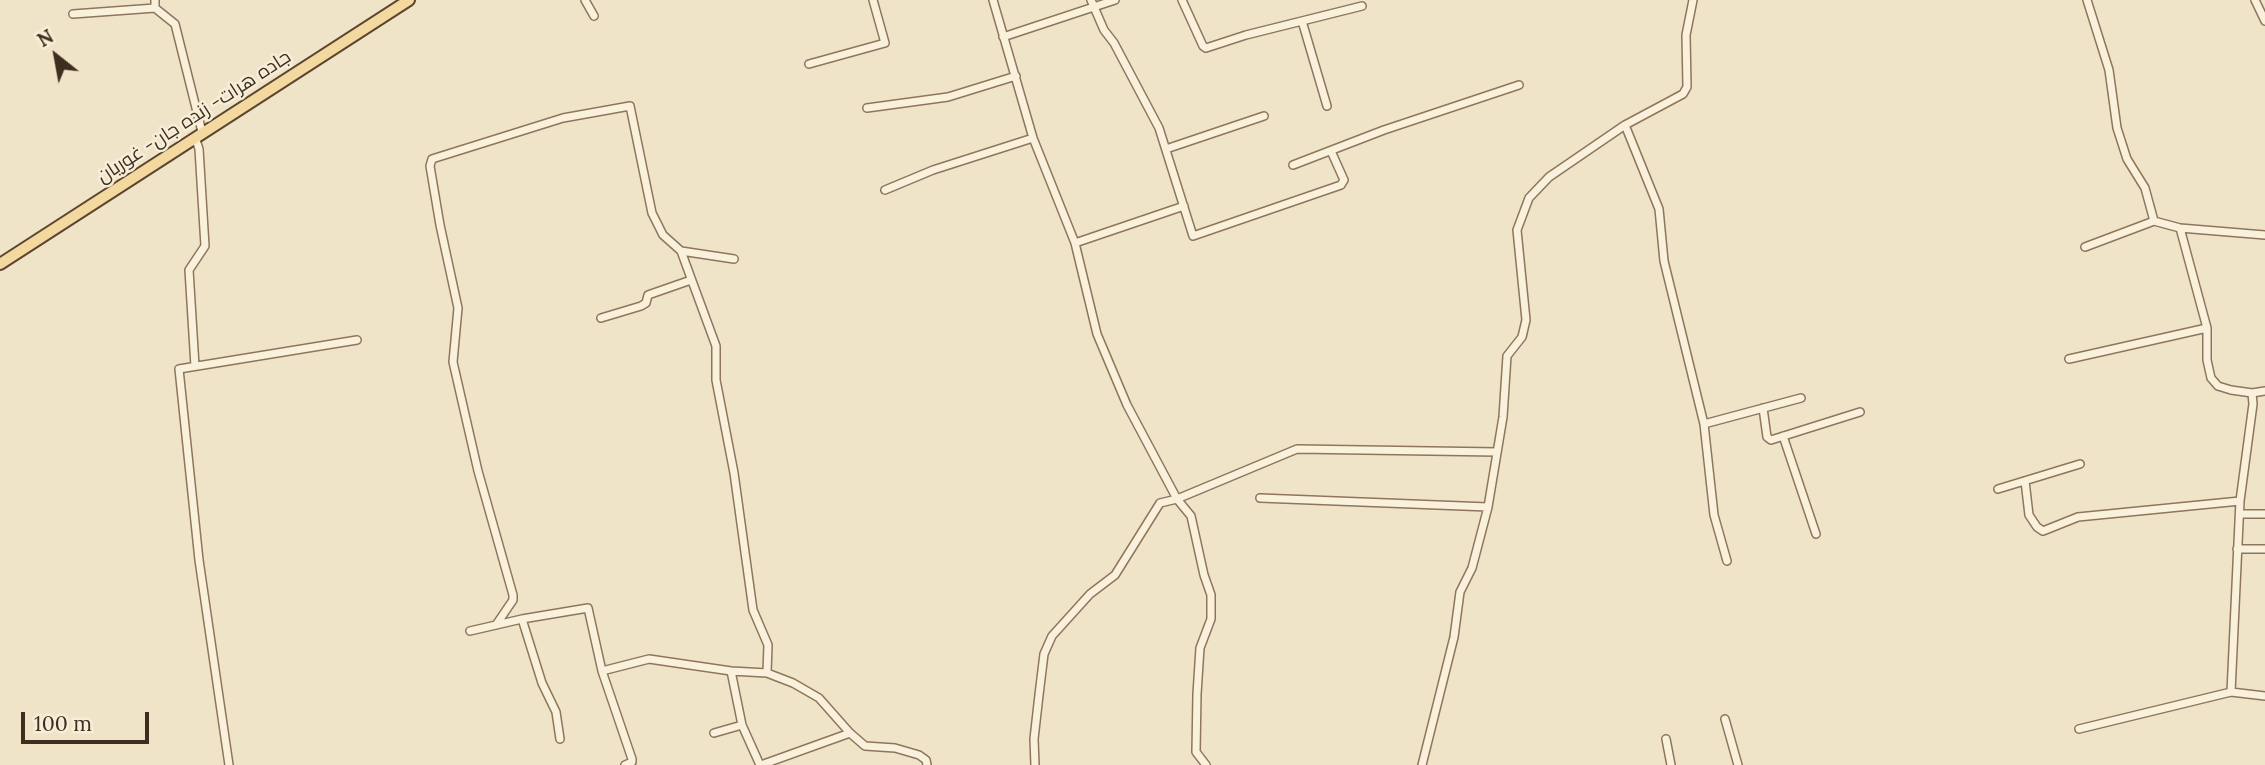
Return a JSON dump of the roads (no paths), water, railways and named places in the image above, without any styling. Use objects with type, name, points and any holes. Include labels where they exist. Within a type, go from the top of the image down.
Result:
[{"type":"main road","name":"جاده هرات- زنده جان- غوریان","points":[[0,264],[409,0]]},
{"type":"street","points":[[585,0],[594,16]]},
{"type":"street","points":[[809,64],[885,43],[873,0]]},
{"type":"street","points":[[993,0],[1033,138],[1075,243],[1097,334],[1127,405],[1177,499],[1191,516],[1211,595],[1211,619],[1200,648],[1197,694],[1196,752],[1206,765]]},
{"type":"street","points":[[1003,37],[1092,4],[1115,0]]},
{"type":"street","points":[[1182,0],[1204,48],[1362,6]]},
{"type":"street","points":[[1422,765],[1454,637],[1460,592],[1472,568],[1488,507],[1503,417],[1507,356],[1522,337],[1526,320],[1517,230],[1529,198],[1549,177],[1625,125],[1683,94],[1687,87],[1686,35],[1693,0]]},
{"type":"street","points":[[2087,0],[2109,70],[2116,128],[2127,159],[2145,188],[2154,221]]},
{"type":"street","points":[[2255,0],[2265,21]]},
{"type":"street","points":[[73,14],[155,4],[175,24],[198,134],[205,246],[188,270],[195,366]]},
{"type":"street","points":[[1092,4],[1159,128],[1192,233],[1196,236],[1341,186],[1344,180],[1331,151]]},
{"type":"street","points":[[1302,21],[1327,106]]},
{"type":"street","points":[[867,108],[948,97],[1016,76]]},
{"type":"street","points":[[1293,165],[1384,130],[1519,85]]},
{"type":"street","points":[[496,625],[513,600],[513,595],[478,471],[453,362],[458,308],[430,166],[432,159],[563,118],[630,106],[652,213],[663,235],[681,251],[716,346],[716,380],[734,474],[745,568],[752,610],[768,645],[767,673]]},
{"type":"street","points":[[1166,149],[1265,116]]},
{"type":"street","points":[[1625,125],[1659,209],[1664,261],[1704,424],[1714,514],[1727,561]]},
{"type":"street","points":[[885,190],[933,170],[1033,138]]},
{"type":"street","points":[[1075,243],[1184,206]]},
{"type":"street","points":[[2085,247],[2154,221],[2180,228],[2265,235]]},
{"type":"street","points":[[2180,228],[2207,328],[2207,360],[2211,378],[2218,386],[2252,393],[2265,391]]},
{"type":"street","points":[[681,251],[734,259]]},
{"type":"street","points":[[601,318],[641,306],[646,303],[648,295],[691,280]]},
{"type":"street","points":[[2069,359],[2207,328]]},
{"type":"street","points":[[229,765],[199,560],[179,369],[357,340]]},
{"type":"street","points":[[2231,692],[2240,501],[2253,404],[2252,393]]},
{"type":"street","points":[[1704,424],[1801,398]]},
{"type":"street","points":[[1763,408],[1769,439],[1860,412]]},
{"type":"street","points":[[1783,436],[1816,534]]},
{"type":"street","points":[[1035,765],[1034,739],[1038,695],[1044,654],[1052,636],[1090,594],[1115,575],[1160,503],[1177,499],[1297,449],[1497,452]]},
{"type":"street","points":[[1998,489],[2080,464]]},
{"type":"street","points":[[2025,481],[2029,515],[2043,531],[2078,517],[2240,501]]},
{"type":"street","points":[[1259,498],[1488,507]]},
{"type":"street","points":[[2240,514],[2265,514]]},
{"type":"street","points":[[2238,549],[2265,549]]},
{"type":"street","points":[[470,631],[522,618],[588,608],[602,671],[632,759],[632,762],[625,765]]},
{"type":"street","points":[[522,618],[542,683],[556,712],[560,739]]},
{"type":"street","points":[[602,671],[649,659],[731,671],[767,673],[793,683],[819,698],[864,746],[895,748],[919,755],[926,760],[927,765]]},
{"type":"street","points":[[731,671],[742,725],[761,765],[850,733]]},
{"type":"street","points":[[2079,729],[2231,692],[2265,696]]},
{"type":"street","points":[[1725,719],[1738,765]]},
{"type":"street","points":[[714,733],[742,725]]},
{"type":"street","points":[[1667,739],[1671,765]]}]
